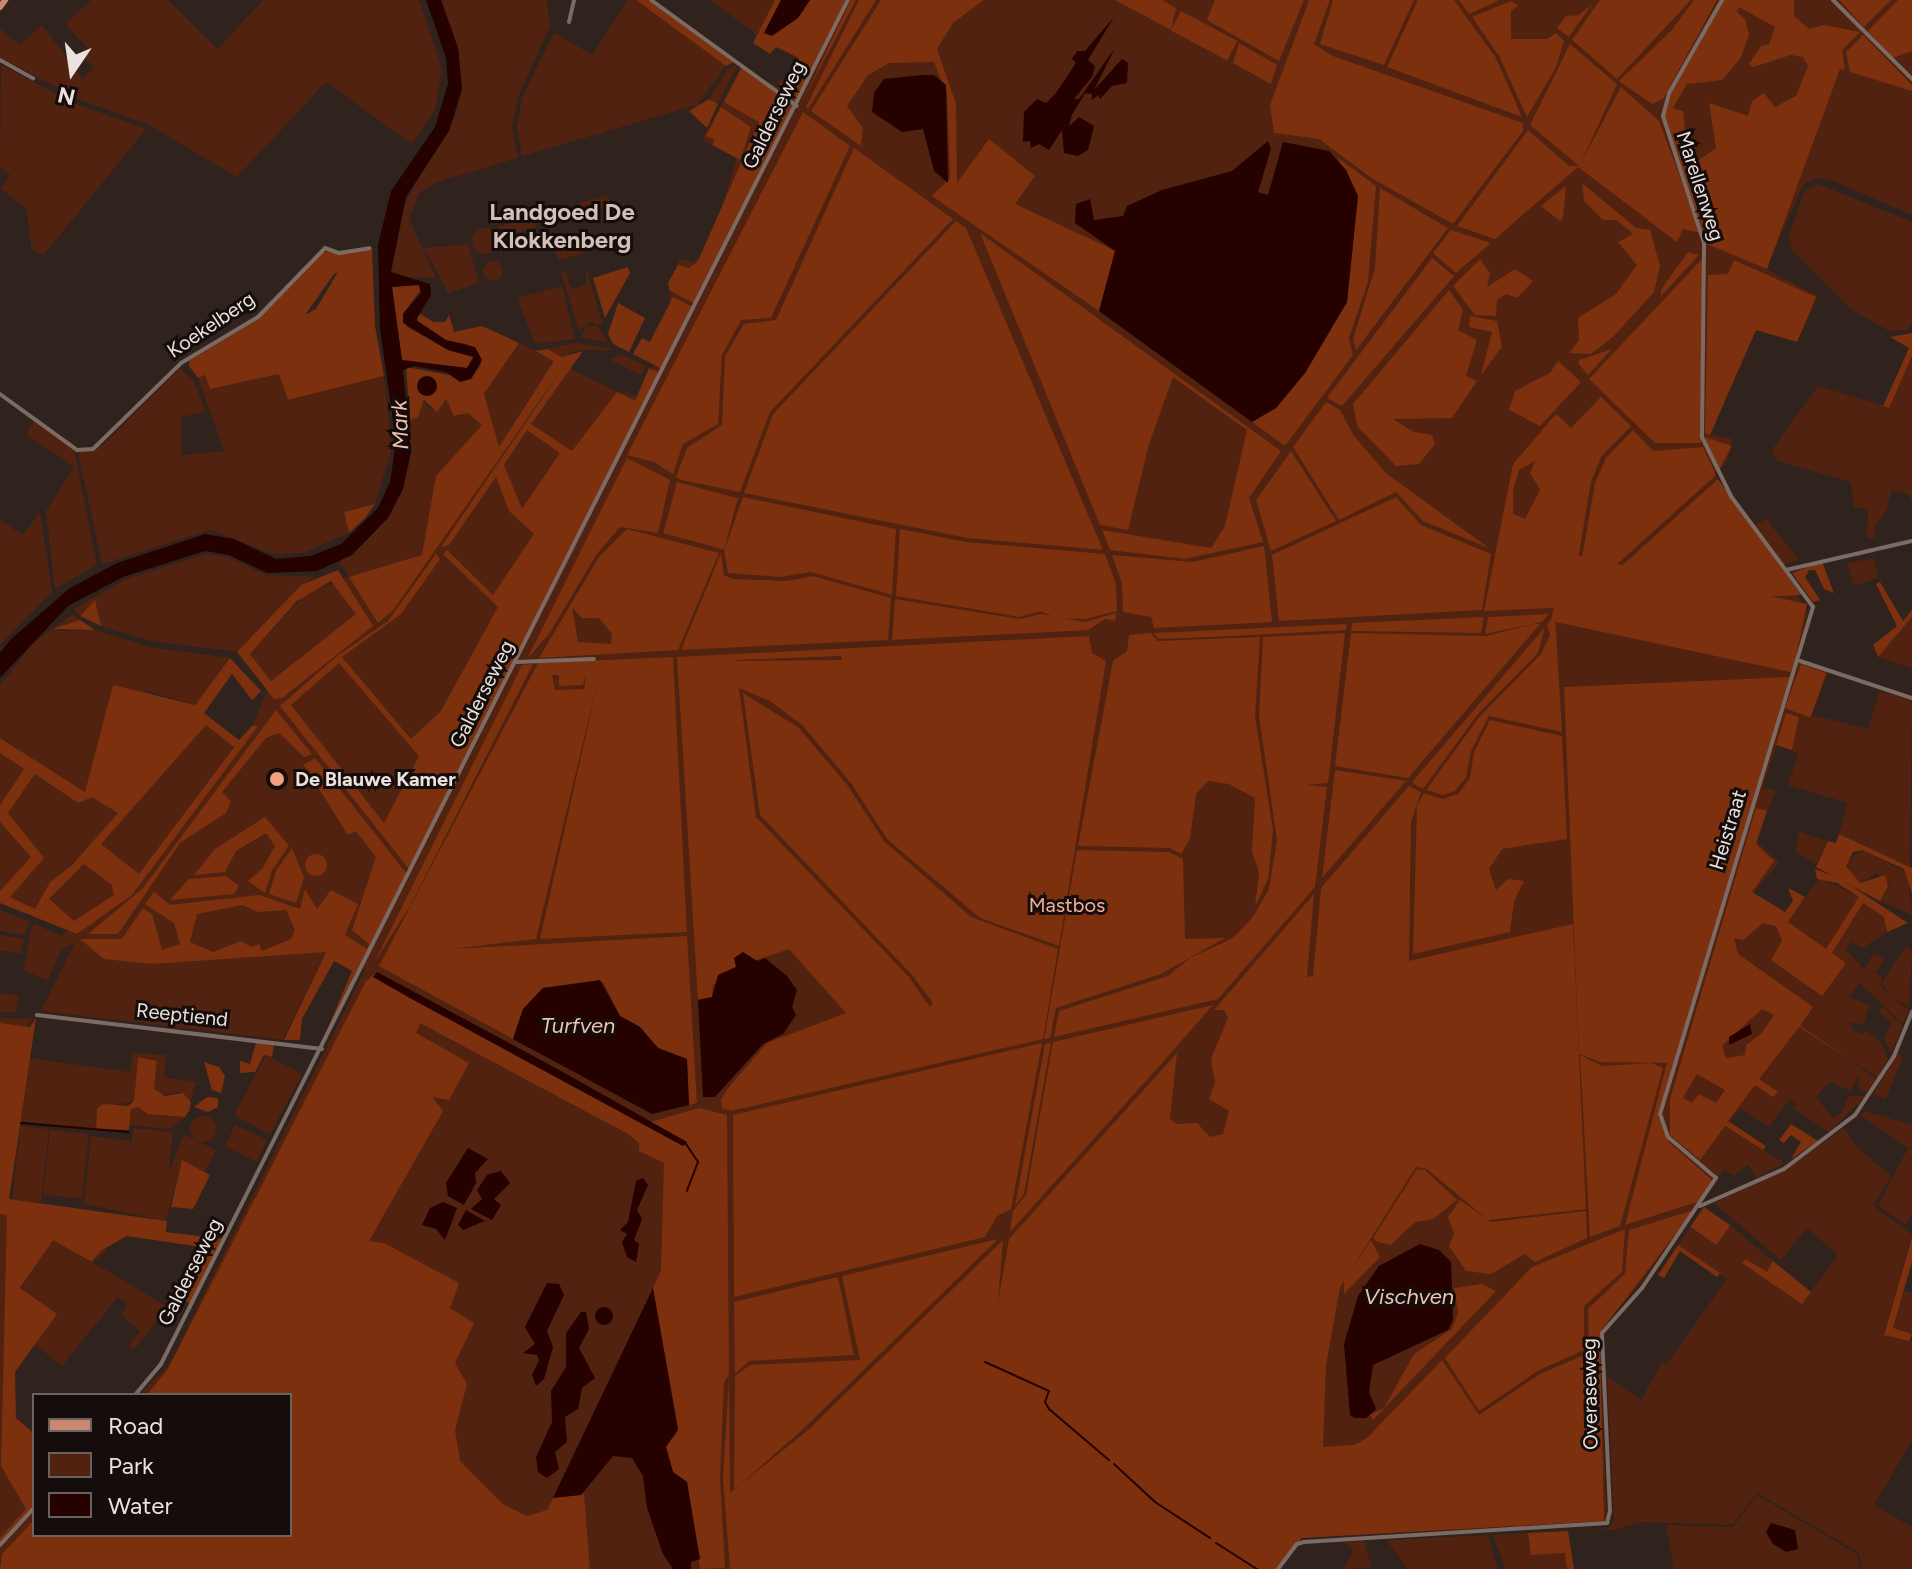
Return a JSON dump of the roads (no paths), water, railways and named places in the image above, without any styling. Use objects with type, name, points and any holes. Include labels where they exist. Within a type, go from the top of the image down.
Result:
[{"type":"main road","points":[[0,7],[5,0]]},
{"type":"street","points":[[569,22],[574,0]]},
{"type":"street","points":[[651,0],[797,106]]},
{"type":"street","name":"Galderseweg","points":[[137,1393],[161,1364],[322,1049],[848,0]]},
{"type":"street","name":"Marellenweg","points":[[1722,0],[1669,93],[1663,116],[1704,243],[1703,445],[1720,476],[1786,571]]},
{"type":"street","points":[[1833,0],[1912,79]]},
{"type":"street","points":[[0,60],[33,78]]},
{"type":"street","name":"Koekelberg","points":[[0,394],[77,450],[93,449],[181,363],[258,317],[325,248],[339,253],[370,248]]},
{"type":"street","points":[[1786,571],[1912,541]]},
{"type":"street","name":"Heistraat","points":[[1698,1207],[1716,1178],[1668,1137],[1660,1114],[1800,661],[1813,603],[1786,571]]},
{"type":"street","points":[[515,662],[594,659]]},
{"type":"street","points":[[1800,661],[1912,698]]},
{"type":"street","points":[[1698,1207],[1784,1169],[1855,1115],[1894,1056],[1912,1012]]},
{"type":"street","name":"Reeptiend","points":[[37,1015],[322,1049]]},
{"type":"street","name":"Overaseweg","points":[[1278,1569],[1297,1544],[1304,1542],[1607,1523],[1610,1511],[1602,1333],[1642,1288],[1698,1207]]},
{"type":"street","points":[[0,1545],[32,1510]]},
{"type":"water","name":"Mark","points":[[426,0],[441,0],[458,48],[462,89],[449,131],[406,197],[391,272],[430,284],[431,295],[416,320],[446,340],[475,347],[482,360],[471,379],[460,382],[446,372],[414,366],[403,370],[411,452],[403,489],[388,518],[352,555],[317,571],[267,573],[229,555],[205,551],[123,577],[68,606],[0,678],[0,653],[11,639],[70,588],[117,563],[205,534],[234,539],[276,559],[311,556],[341,544],[378,508],[390,482],[396,442],[380,329],[378,245],[391,191],[435,127],[448,84],[446,58]],"holes":[[[419,285],[421,293],[403,314],[403,323],[448,350],[474,357],[467,368],[402,360],[392,287]]]},
{"type":"water","points":[[781,0],[810,0],[798,18],[772,36],[764,33]]},
{"type":"water","points":[[1114,17],[1088,60],[1095,66],[1092,77],[1074,99],[1079,99],[1115,48],[1094,90],[1122,59],[1128,63],[1127,83],[1112,86],[1100,99],[1098,95],[1092,100],[1092,94],[1085,93],[1072,115],[1069,126],[1079,117],[1094,126],[1088,150],[1078,156],[1064,153],[1062,130],[1049,150],[1039,144],[1031,148],[1030,141],[1023,142],[1024,112],[1037,99],[1046,103],[1056,93],[1076,63],[1072,59],[1077,51],[1085,51]]},
{"type":"water","points":[[934,75],[946,85],[948,183],[934,171],[923,129],[902,132],[872,112],[874,93],[884,79]]},
{"type":"water","points":[[1268,141],[1271,149],[1258,192],[1268,195],[1283,142],[1329,151],[1346,170],[1358,196],[1347,302],[1305,373],[1276,408],[1252,422],[1099,311],[1115,251],[1075,223],[1076,204],[1090,199],[1094,220],[1123,216],[1127,206],[1162,190],[1232,171]]},
{"type":"water","points":[[427,376],[434,379],[437,386],[434,393],[427,396],[420,393],[417,386],[420,379]]},
{"type":"water","points":[[743,952],[757,961],[765,958],[787,976],[797,990],[792,1007],[796,1015],[783,1034],[763,1044],[715,1097],[703,1097],[698,1000],[712,997],[718,975],[736,967],[734,958]]},
{"type":"water","points":[[377,972],[687,1142],[683,1146],[410,998],[373,977]]},
{"type":"water","name":"Turfven","points":[[600,980],[620,1016],[640,1027],[658,1048],[687,1059],[689,1105],[652,1114],[513,1039],[523,1009],[543,988]]},
{"type":"water","points":[[1750,1024],[1752,1034],[1729,1045],[1729,1037]]},
{"type":"water","points":[[468,1148],[488,1159],[475,1173],[476,1183],[464,1205],[448,1196],[446,1183]]},
{"type":"water","points":[[501,1171],[510,1183],[494,1199],[501,1205],[492,1220],[471,1209],[482,1199],[477,1190],[487,1175]]},
{"type":"water","points":[[643,1178],[648,1185],[637,1210],[642,1219],[634,1240],[639,1244],[636,1262],[627,1257],[622,1242],[627,1234],[620,1230],[628,1222],[636,1181]]},
{"type":"water","points":[[443,1202],[457,1208],[445,1240],[436,1229],[422,1225],[430,1208]]},
{"type":"water","points":[[466,1210],[485,1221],[463,1230],[458,1225]]},
{"type":"water","name":"Vischven","points":[[1420,1244],[1439,1250],[1451,1262],[1453,1320],[1448,1330],[1373,1365],[1369,1392],[1376,1409],[1366,1418],[1355,1418],[1350,1415],[1344,1344],[1358,1296],[1379,1266]]},
{"type":"water","points":[[547,1283],[559,1284],[564,1295],[547,1331],[553,1347],[544,1379],[536,1386],[532,1375],[539,1360],[537,1355],[523,1353],[535,1344],[525,1327]]},
{"type":"water","points":[[653,1288],[678,1429],[666,1447],[673,1472],[687,1482],[700,1559],[691,1562],[691,1569],[673,1569],[663,1554],[647,1508],[643,1476],[632,1458],[613,1456],[581,1495],[553,1498]]},
{"type":"water","points":[[604,1307],[613,1316],[604,1325],[595,1316]]},
{"type":"water","points":[[581,1312],[586,1312],[589,1329],[579,1348],[595,1378],[582,1388],[578,1409],[565,1417],[567,1442],[555,1452],[559,1469],[547,1478],[538,1472],[536,1457],[552,1422],[551,1391],[566,1367],[566,1333]]},
{"type":"water","points":[[1771,1523],[1795,1530],[1798,1549],[1786,1552],[1773,1544],[1766,1532]]},
{"type":"waterway","points":[[21,1123],[129,1132]]},
{"type":"waterway","points":[[686,1144],[698,1162],[687,1191]]},
{"type":"waterway","points":[[985,1362],[1049,1391],[1045,1402],[1049,1409],[1109,1460]]},
{"type":"waterway","points":[[1114,1464],[1155,1502],[1210,1538]]},
{"type":"waterway","points":[[1216,1543],[1257,1569]]},
{"type":"place","name":"De Blauwe Kamer","points":[[277,779]]},
{"type":"district","name":"Landgoed De Klokkenberg","points":[[562,226]]},
{"type":"park label","name":"Mastbos","points":[[1067,905]]}]
